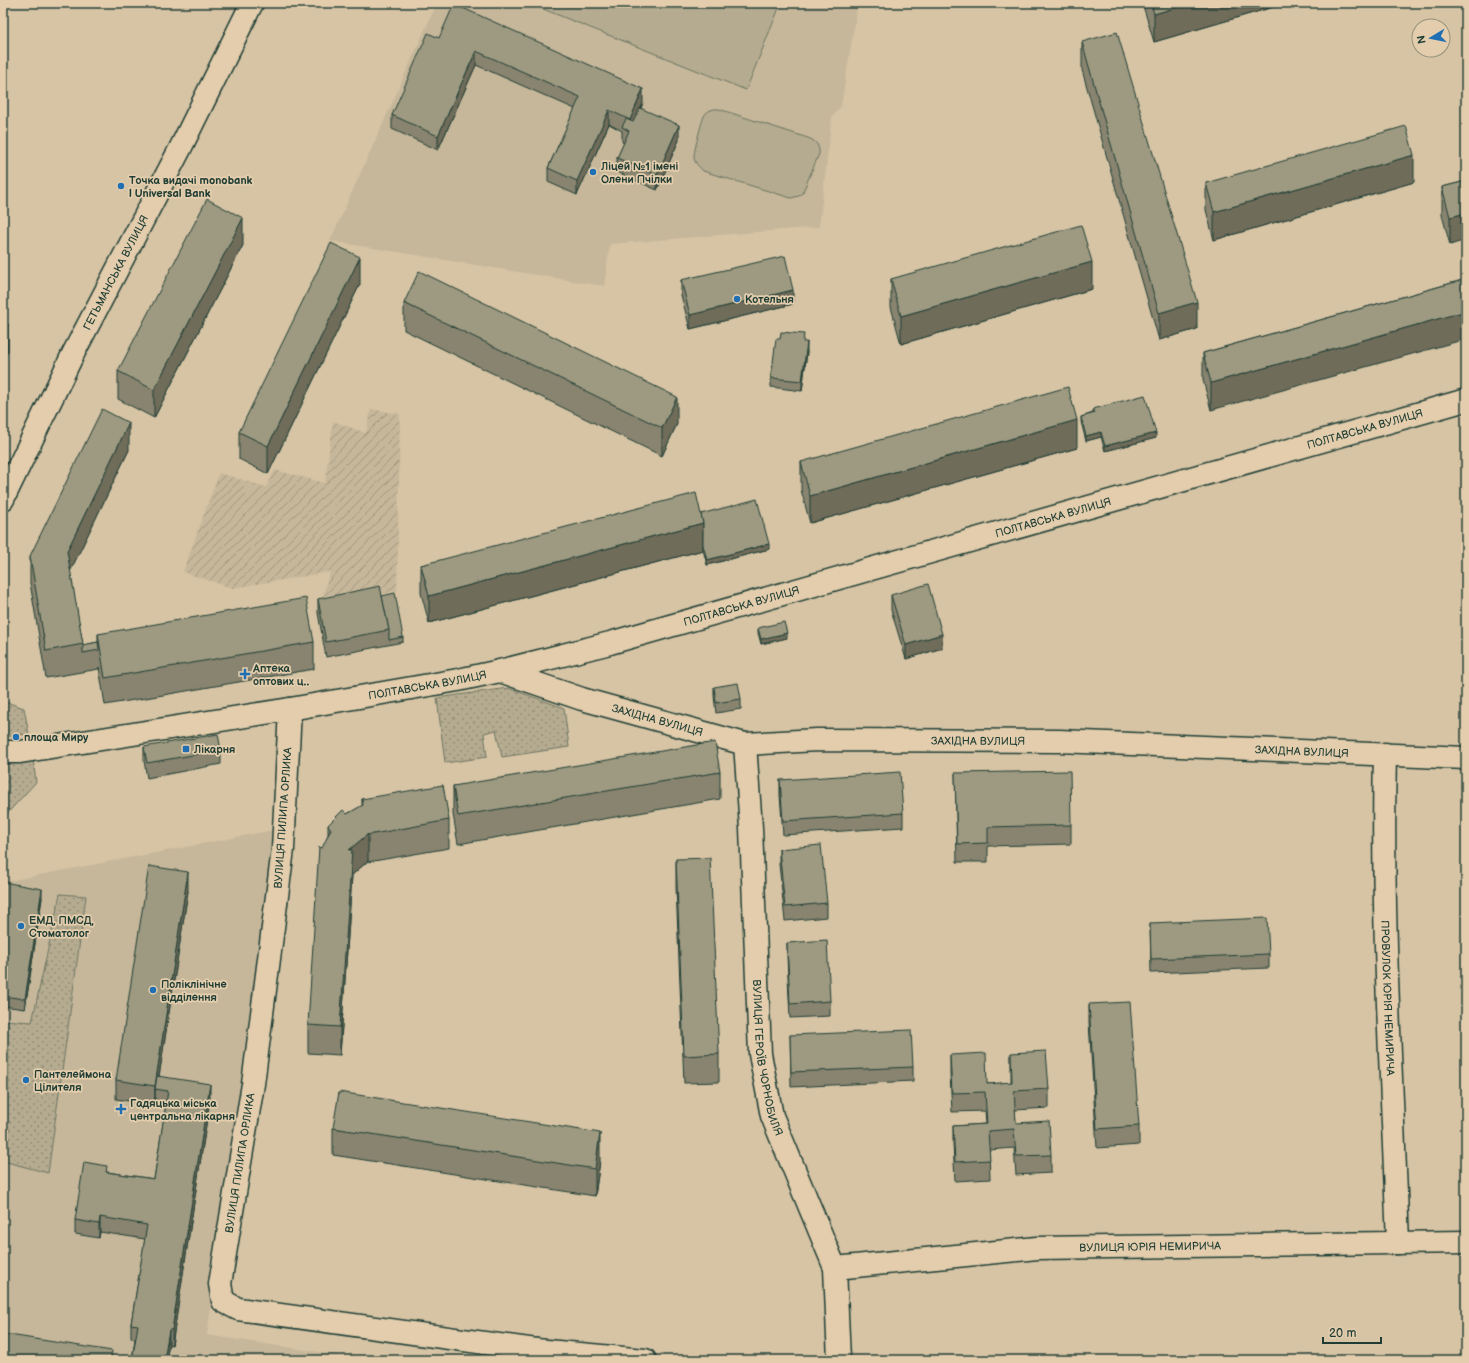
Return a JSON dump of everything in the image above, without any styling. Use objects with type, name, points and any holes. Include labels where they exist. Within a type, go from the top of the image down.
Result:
[{"type":"street","name":"ГЕТЬМАНСЬКА ВУЛИЦЯ","points":[[3,499],[74,352],[180,149],[252,3]]},
{"type":"street","name":"ПОЛТАВСЬКА ВУЛИЦЯ","points":[[12,752],[290,709],[458,680],[500,671],[610,643],[1466,400]]},
{"type":"street","name":"ЗАХІДНА ВУЛИЦЯ","points":[[500,671],[582,699],[745,744],[817,740],[1059,741],[1466,758]]},
{"type":"street","name":"ВУЛИЦЯ ПИЛИПА ОРЛИКА","points":[[290,709],[283,849],[253,1084],[220,1284],[223,1301],[238,1309],[536,1355],[646,1360]]},
{"type":"street","name":"ВУЛИЦЯ ГЕРОЇВ ЧОРНОБИЛЯ","points":[[745,744],[751,828],[760,1054],[772,1116],[835,1268],[839,1360]]},
{"type":"street","name":"ПРОВУЛОК ЮРІЯ НЕМИРИЧА","points":[[1385,754],[1383,826],[1386,955],[1398,1243]]},
{"type":"street","name":"ВУЛИЦЯ ЮРІЯ НЕМИРИЧА","points":[[835,1268],[1037,1248],[1466,1242]]},
{"type":"shaded area","name":"Ліцей №1 імені Олени Пчілки","points":[[437,3],[858,3],[841,106],[832,117],[819,227],[610,244],[604,286],[330,241]]},
{"type":"shaded area","points":[[528,3],[781,3],[746,90]]},
{"type":"shaded area","points":[[719,109],[808,138],[815,142],[819,149],[819,154],[802,194],[791,198],[703,171],[696,164],[694,155],[704,116],[708,111]]},
{"type":"shaded area","points":[[371,409],[400,414],[397,591],[319,609],[330,572],[232,588],[183,572],[219,473],[266,487],[275,470],[325,483],[333,421],[366,433]]},
{"type":"shaded area","points":[[508,688],[564,708],[569,747],[502,757],[496,730],[484,733],[487,757],[445,763],[437,698]]},
{"type":"shaded area","points":[[3,701],[24,708],[29,734],[3,737]]},
{"type":"shaded area","points":[[33,759],[36,782],[3,818],[3,767],[23,760]]},
{"type":"shaded area","name":"Гадяцька міська центральна лікарня","points":[[279,829],[207,1335],[371,1360],[3,1360],[3,882]]},
{"type":"shaded area","points":[[60,894],[86,896],[48,1173],[3,1161],[3,1020],[32,1022]]},
{"type":"building","points":[[1151,3],[1192,3],[1154,14]]},
{"type":"building","points":[[454,4],[643,89],[630,120],[609,110],[577,181],[548,168],[580,97],[476,51],[438,136],[392,115],[428,33],[439,38]]},
{"type":"building","points":[[1117,32],[1197,302],[1159,313],[1082,42]]},
{"type":"building","points":[[640,108],[679,125],[657,175],[617,158],[629,131],[622,127],[626,119],[633,122]]},
{"type":"building","points":[[1406,126],[1414,155],[1214,212],[1206,183]]},
{"type":"building","points":[[1466,181],[1466,213],[1450,217],[1442,187]]},
{"type":"building","points":[[207,199],[243,218],[154,390],[118,371]]},
{"type":"building","points":[[1081,225],[1092,262],[901,316],[891,279]]},
{"type":"building","points":[[331,243],[360,257],[268,446],[239,432]]},
{"type":"building","points":[[785,256],[793,290],[690,315],[681,280]]},
{"type":"building","points":[[419,271],[677,397],[662,428],[404,303]]},
{"type":"building","points":[[1466,279],[1466,311],[1211,383],[1203,353]]},
{"type":"building","points":[[3,321],[8,324],[3,334]]},
{"type":"building","points":[[781,332],[804,334],[803,342],[807,342],[802,381],[771,378],[776,339],[780,339]]},
{"type":"building","points":[[1068,387],[1077,420],[810,496],[801,462]]},
{"type":"building","points":[[1145,395],[1156,433],[1105,446],[1101,432],[1086,436],[1081,417],[1095,413],[1093,409]]},
{"type":"building","points":[[102,409],[129,423],[67,551],[83,644],[46,651],[30,556]]},
{"type":"building","points":[[696,493],[703,523],[429,596],[421,565]]},
{"type":"building","points":[[757,499],[769,544],[707,560],[703,545],[703,523],[701,514]]},
{"type":"building","points":[[928,584],[942,634],[906,645],[891,595]]},
{"type":"building","points":[[380,586],[389,630],[326,642],[318,599]]},
{"type":"building","points":[[395,593],[403,637],[389,640],[389,630],[382,596]]},
{"type":"building","points":[[306,598],[314,642],[105,678],[98,634]]},
{"type":"building","points":[[784,622],[787,633],[761,639],[758,628]]},
{"type":"building","points":[[98,642],[99,650],[83,653],[83,645]]},
{"type":"building","points":[[738,683],[741,699],[716,703],[714,687]]},
{"type":"building","points":[[218,734],[221,750],[147,763],[144,747]]},
{"type":"building","points":[[715,742],[720,772],[458,816],[453,786]]},
{"type":"building","points":[[1070,771],[1071,825],[988,827],[988,843],[957,844],[955,773]]},
{"type":"building","points":[[900,772],[903,813],[783,821],[780,780]]},
{"type":"building","points":[[443,785],[449,820],[368,834],[349,850],[352,850],[340,1027],[308,1025],[319,847],[322,848],[331,829],[328,825],[343,810],[347,814],[363,805],[362,799]]},
{"type":"building","points":[[821,845],[827,903],[785,907],[779,849]]},
{"type":"building","points":[[710,858],[719,1054],[684,1056],[676,859]]},
{"type":"building","name":"Поліклінічне відділення","points":[[149,866],[188,872],[155,1086],[116,1080]]},
{"type":"building","name":"ЕМД, ПМСД, Стоматолог","points":[[3,882],[42,889],[25,999],[3,996]]},
{"type":"building","points":[[1267,918],[1269,954],[1151,959],[1150,923]]},
{"type":"building","points":[[827,940],[830,1001],[790,1004],[787,943]]},
{"type":"building","points":[[1130,1002],[1139,1126],[1097,1129],[1089,1004]]},
{"type":"building","points":[[911,1030],[913,1067],[791,1072],[790,1035]]},
{"type":"building","points":[[1046,1051],[1049,1089],[1014,1091],[1016,1123],[1049,1121],[1051,1155],[1016,1156],[1014,1129],[988,1131],[990,1160],[955,1162],[953,1126],[987,1124],[985,1092],[952,1093],[950,1055],[986,1053],[987,1084],[1012,1082],[1011,1053]]},
{"type":"building","points":[[157,1076],[210,1084],[172,1330],[169,1330],[164,1360],[132,1360],[138,1325],[131,1324],[147,1225],[100,1217],[99,1224],[75,1220],[84,1162],[107,1166],[106,1172],[154,1179],[168,1091],[155,1089]]},
{"type":"building","points":[[339,1092],[600,1133],[595,1169],[333,1128]]},
{"type":"building","points":[[3,1334],[112,1351],[111,1360],[3,1360]]},
{"type":"place","name":"Ліцей №1 імені Олени Пчілки","points":[[593,172]]},
{"type":"place","name":"Точка видачі monobank | Universal Bank","points":[[121,186]]},
{"type":"place","name":"Котельня","points":[[737,299]]},
{"type":"place","name":"Аптека оптових ц‥","points":[[245,674]]},
{"type":"place","name":"площа Миру","points":[[16,737]]},
{"type":"place","name":"Лікарня","points":[[186,749]]},
{"type":"place","name":"ЕМД, ПМСД, Стоматолог","points":[[21,926]]},
{"type":"place","name":"Поліклінічне відділення","points":[[153,990]]},
{"type":"place","name":"Пантелеймона Цілителя","points":[[26,1080]]},
{"type":"place","name":"Гадяцька міська центральна лікарня","points":[[121,1109]]}]
